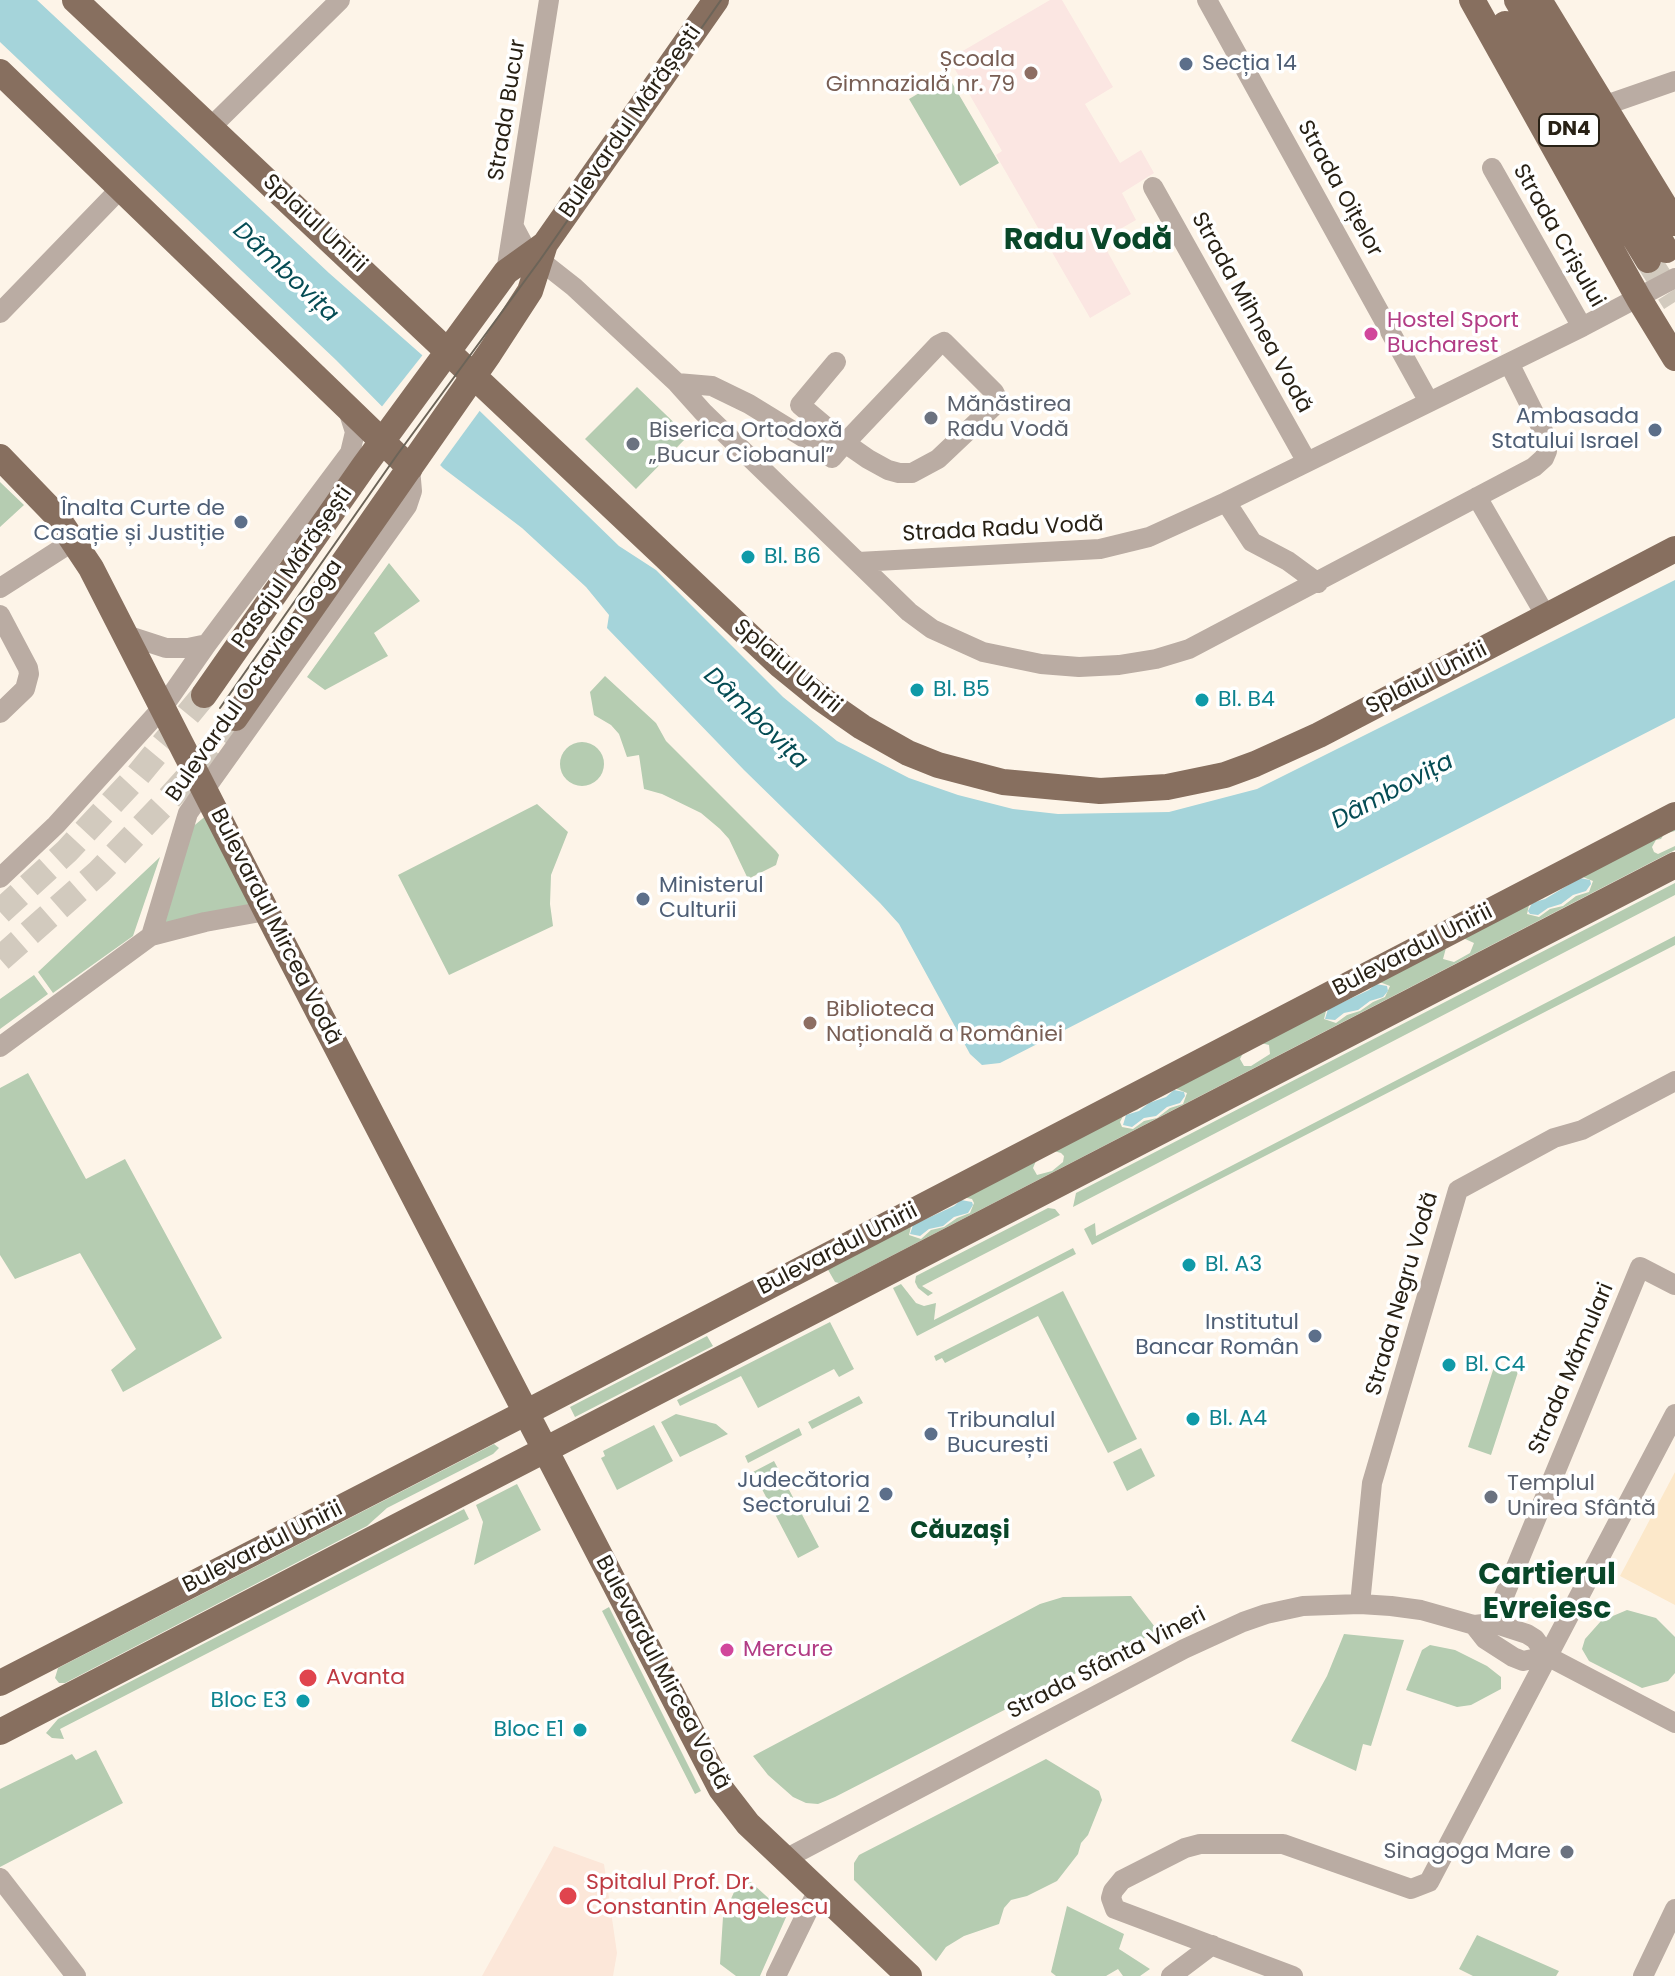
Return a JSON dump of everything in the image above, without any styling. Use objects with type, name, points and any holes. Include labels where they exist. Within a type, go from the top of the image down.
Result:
[{"type":"main road","name":"Splaiul Unirii","points":[[75,0],[211,127],[443,357],[744,631],[819,697],[871,733],[938,765],[1003,782],[1067,790],[1167,787],[1225,775],[1308,740],[1675,549]]},
{"type":"main road","name":"Bulevardul Mărășești","points":[[470,382],[530,291],[539,252],[716,0]]},
{"type":"main road","points":[[1472,0],[1675,358]]},
{"type":"main road","name":"DN4","points":[[1491,0],[1657,255],[1517,0]]},
{"type":"main road","points":[[1539,0],[1675,223]]},
{"type":"main road","points":[[0,72],[347,407],[388,433],[416,460]]},
{"type":"main road","name":"Bulevardul Mărășești","points":[[443,357],[506,272],[539,252]]},
{"type":"main road","name":"Pasajul Mărășești","points":[[204,695],[443,357]]},
{"type":"main road","name":"Pasajul Mărășești","points":[[235,718],[470,382]]},
{"type":"main road","name":"Bulevardul Mircea Vodă","points":[[0,457],[44,501],[75,540],[721,1789],[748,1824],[909,1976]]},
{"type":"main road","name":"Bulevardul Unirii","points":[[4,1680],[527,1412],[1675,815]]},
{"type":"main road","name":"Bulevardul Unirii","points":[[0,1732],[1675,865]]},
{"type":"main road","points":[[4,1680],[29,1718]]},
{"type":"street","points":[[211,127],[340,0]]},
{"type":"street","name":"Strada Bucur","points":[[506,272],[549,0]]},
{"type":"street","name":"Strada Oițelor","points":[[1207,0],[1429,402]]},
{"type":"street","points":[[1603,106],[1675,81]]},
{"type":"street","name":"Strada Crișului","points":[[1492,168],[1582,327]]},
{"type":"street","name":"Strada Mihnea Vodă","points":[[1153,187],[1307,462]]},
{"type":"street","points":[[0,313],[121,188]]},
{"type":"street","points":[[514,227],[523,244],[539,252],[677,383],[909,612],[946,636],[1001,656],[1079,667],[1137,663],[1205,642],[1534,467],[1547,451],[1544,431],[1509,363]]},
{"type":"street","name":"Strada Radu Vodă","points":[[858,562],[1117,547],[1149,537],[1639,299],[1675,278]]},
{"type":"street","points":[[677,383],[712,386],[749,404],[832,458],[845,443],[938,345],[944,342],[997,398],[994,406],[938,459],[912,473],[888,470],[845,443],[800,405],[836,362]]},
{"type":"street","points":[[0,878],[56,825],[163,707],[350,453],[355,432],[347,407]]},
{"type":"street","points":[[350,453],[364,450],[388,433]]},
{"type":"street","name":"Bulevardul Octavian Goga","points":[[151,936],[188,813],[407,506],[416,460]]},
{"type":"street","points":[[1477,497],[1547,618]]},
{"type":"street","points":[[1226,502],[1252,542],[1288,561],[1318,583]]},
{"type":"street","points":[[0,588],[75,540]]},
{"type":"street","points":[[0,615],[29,674],[25,689],[0,713]]},
{"type":"street","points":[[126,635],[166,648],[207,644]]},
{"type":"street","points":[[0,1047],[151,936],[266,911]]},
{"type":"street","name":"Strada Negru Vodă","points":[[1360,1604],[1372,1483],[1458,1190],[1554,1138],[1582,1130],[1675,1081]]},
{"type":"street","name":"Strada Mămulari","points":[[1483,1624],[1640,1267],[1675,1285]]},
{"type":"street","points":[[1293,1976],[1115,1909],[1111,1898],[1122,1880],[1185,1848],[1200,1844],[1283,1844],[1420,1886],[1547,1656],[1675,1414]]},
{"type":"street","name":"Strada Sfânta Vineri","points":[[785,1859],[1220,1632],[1285,1609],[1360,1604],[1421,1610],[1527,1634],[1535,1639],[1547,1656],[1675,1723]]},
{"type":"street","points":[[0,1878],[76,1976]]},
{"type":"street","points":[[776,1976],[818,1890]]},
{"type":"street","points":[[1643,1976],[1675,1909]]},
{"type":"street","points":[[1171,1976],[1212,1945]]},
{"type":"shaded area","points":[[1050,0],[1062,0],[1113,87],[1085,104],[1120,163],[1141,150],[1154,173],[1122,193],[1136,220],[1101,240],[1131,294],[1090,318],[996,155],[1002,151],[949,59]]},
{"type":"shaded area","points":[[1675,1472],[1675,1605],[1620,1576]]},
{"type":"shaded area","name":"Spitalul Prof. Dr. Constantin Angelescu","points":[[554,1846],[604,1864],[617,1953],[613,1976],[482,1976]]},
{"type":"green space","points":[[948,76],[999,163],[960,186],[909,99]]},
{"type":"green space","points":[[637,387],[688,436],[636,489],[585,439]]},
{"type":"green space","points":[[0,482],[24,505],[0,527]]},
{"type":"green space","points":[[389,563],[420,601],[374,633],[388,656],[325,690],[307,677]]},
{"type":"green space","points":[[605,676],[656,723],[666,741],[776,851],[779,855],[776,865],[748,879],[729,839],[720,829],[701,813],[644,789],[639,755],[627,757],[619,734],[594,715],[590,692]]},
{"type":"green space","points":[[582,742],[598,748],[604,764],[598,780],[582,786],[566,780],[560,764],[566,748]]},
{"type":"green space","points":[[537,804],[568,832],[551,875],[553,926],[449,975],[398,875]]},
{"type":"green space","points":[[208,814],[254,905],[161,925],[190,829]]},
{"type":"green space","points":[[1675,825],[1675,831],[1664,834],[1652,847],[1658,854],[1675,846],[1675,850],[839,1283],[835,1282],[827,1268],[828,1263]],"holes":[[[1580,876],[1593,881],[1589,892],[1576,896],[1563,906],[1550,909],[1539,917],[1527,914],[1530,901],[1543,898],[1556,887],[1570,884]],[[1463,938],[1474,943],[1470,953],[1454,962],[1443,959],[1446,948]],[[1377,981],[1390,986],[1385,997],[1360,1011],[1336,1023],[1324,1019],[1327,1007],[1340,1003],[1346,997],[1365,990]],[[1261,1043],[1269,1045],[1270,1054],[1251,1066],[1244,1066],[1240,1059],[1243,1053]],[[1174,1088],[1187,1093],[1183,1104],[1170,1108],[1157,1118],[1144,1121],[1133,1129],[1122,1127],[1120,1122],[1124,1114],[1137,1110],[1147,1101]],[[1054,1151],[1064,1156],[1063,1162],[1052,1171],[1037,1175],[1033,1168],[1036,1161]],[[962,1197],[972,1199],[974,1203],[970,1213],[944,1227],[931,1230],[921,1239],[909,1235],[912,1223],[952,1205]]]},
{"type":"green space","points":[[160,857],[133,936],[53,993],[38,972]]},
{"type":"green space","points":[[1675,883],[1675,895],[1073,1207],[1076,1193]]},
{"type":"green space","points":[[1675,936],[1675,945],[1092,1245],[1084,1229],[1095,1223],[1096,1236]]},
{"type":"green space","points":[[34,975],[48,994],[0,1029],[0,999]]},
{"type":"green space","points":[[28,1073],[86,1179],[125,1159],[222,1338],[123,1392],[111,1370],[136,1349],[80,1253],[15,1279],[0,1255],[0,1088]]},
{"type":"green space","points":[[1048,1208],[1055,1209],[1060,1215],[922,1286],[933,1293],[928,1296],[918,1288],[916,1276]]},
{"type":"green space","points":[[1073,1248],[1076,1254],[917,1336],[893,1288],[901,1284],[916,1303],[924,1306],[936,1303],[934,1320]]},
{"type":"green space","points":[[1063,1291],[1137,1439],[1108,1453],[1038,1316],[945,1363],[942,1358],[936,1361],[934,1356]]},
{"type":"green space","points":[[830,1322],[854,1369],[839,1377],[834,1369],[758,1408],[741,1376],[680,1406],[677,1400]]},
{"type":"green space","points":[[707,1336],[713,1346],[575,1417],[570,1407]]},
{"type":"green space","points":[[1495,1364],[1518,1372],[1491,1455],[1468,1447]]},
{"type":"green space","points":[[859,1396],[863,1403],[812,1429],[808,1422]]},
{"type":"green space","points":[[676,1414],[716,1424],[728,1434],[680,1457],[661,1422]]},
{"type":"green space","points":[[654,1425],[673,1461],[617,1490],[601,1458],[605,1456],[603,1451]]},
{"type":"green space","points":[[799,1428],[802,1435],[748,1463],[745,1456]]},
{"type":"green space","points":[[494,1444],[499,1448],[493,1454],[387,1508],[367,1526],[65,1683],[59,1683],[55,1678],[58,1668]]},
{"type":"green space","points":[[1141,1448],[1155,1476],[1127,1491],[1113,1462]]},
{"type":"green space","points":[[774,1461],[819,1547],[798,1558],[753,1472]]},
{"type":"green space","points":[[517,1484],[541,1530],[474,1565],[483,1522],[476,1505]]},
{"type":"green space","points":[[464,1509],[469,1519],[60,1729],[64,1739],[52,1738],[46,1733],[58,1719]]},
{"type":"green space","points":[[1131,1596],[1158,1631],[835,1797],[818,1804],[793,1797],[768,1775],[753,1756],[1040,1604],[1063,1597]]},
{"type":"green space","points":[[609,1607],[701,1791],[695,1794],[602,1611]]},
{"type":"green space","points":[[1627,1610],[1656,1618],[1675,1637],[1675,1673],[1668,1681],[1642,1688],[1589,1661],[1582,1649],[1585,1639],[1601,1621]]},
{"type":"green space","points":[[1344,1634],[1404,1640],[1371,1746],[1363,1744],[1356,1771],[1291,1741],[1327,1676]]},
{"type":"green space","points":[[1430,1645],[1455,1650],[1487,1666],[1501,1677],[1501,1689],[1471,1705],[1457,1707],[1406,1690],[1422,1650]]},
{"type":"green space","points":[[96,1750],[123,1803],[0,1867],[0,1789],[72,1754],[76,1760]]},
{"type":"green space","points":[[1046,1759],[1099,1791],[1102,1800],[1078,1854],[1057,1881],[1027,1896],[1011,1900],[1004,1908],[999,1924],[964,1936],[946,1947],[936,1961],[854,1880],[854,1863],[859,1855]]},
{"type":"green space","points":[[742,1874],[787,1915],[760,1976],[736,1976],[720,1964],[723,1917]]},
{"type":"green space","points":[[1067,1906],[1124,1934],[1119,1949],[1150,1969],[1140,1976],[1123,1976],[1118,1969],[1106,1976],[1056,1976],[1051,1972]]},
{"type":"green space","points":[[1477,1935],[1559,1971],[1556,1976],[1473,1976],[1459,1969]]},
{"type":"water","name":"Dâmbovița","points":[[0,0],[37,0],[329,273],[422,355],[619,546],[656,570],[783,697],[837,741],[909,778],[1013,809],[1058,814],[1169,812],[1257,789],[1675,580],[1675,718],[1000,1063],[982,1065],[970,1054],[899,924],[880,903],[744,770],[607,628],[609,615],[586,587],[522,528],[443,468],[336,360],[0,42]]},
{"type":"water","points":[[1580,878],[1590,880],[1586,891],[1538,915],[1530,914],[1528,911],[1532,903],[1545,899]]},
{"type":"water","points":[[1376,984],[1387,986],[1388,991],[1383,997],[1370,1001],[1358,1010],[1344,1013],[1335,1020],[1325,1019],[1328,1009]]},
{"type":"water","points":[[1174,1090],[1184,1092],[1180,1103],[1167,1107],[1156,1116],[1144,1118],[1132,1127],[1123,1125],[1126,1115],[1166,1097]]},
{"type":"water","points":[[961,1200],[972,1202],[968,1213],[954,1217],[943,1226],[929,1229],[920,1236],[910,1234],[913,1225]]},
{"type":"pier","points":[[425,352],[481,409],[438,468],[380,409]]},
{"type":"tunnel","points":[[1648,260],[1675,302]]},
{"type":"tunnel","points":[[0,912],[67,851],[138,775],[204,695]]},
{"type":"tunnel","points":[[0,959],[99,872],[201,763],[235,718]]},
{"type":"tram line","points":[[220,708],[397,455],[540,260],[721,0]]},
{"type":"place","name":"Secția 14","points":[[1186,64]]},
{"type":"place","name":"Școala Gimnazială nr. 79","points":[[1031,73]]},
{"type":"place","name":"Hostel Sport Bucharest","points":[[1371,334]]},
{"type":"place","name":"Mănăstirea Radu Vodă","points":[[931,418]]},
{"type":"place","name":"Ambasada Statului Israel","points":[[1655,430]]},
{"type":"place","name":"Biserica Ortodoxă „Bucur Ciobanul”","points":[[633,444]]},
{"type":"place","name":"Înalta Curte de Casație și Justiție","points":[[241,522]]},
{"type":"place","name":"Bl. B6","points":[[748,557]]},
{"type":"place","name":"Bl. B5","points":[[917,690]]},
{"type":"place","name":"Bl. B4","points":[[1202,700]]},
{"type":"place","name":"Ministerul Culturii","points":[[643,899]]},
{"type":"place","name":"Biblioteca Națională a României","points":[[810,1023]]},
{"type":"place","name":"Bl. A3","points":[[1189,1265]]},
{"type":"place","name":"Institutul Bancar Român","points":[[1315,1336]]},
{"type":"place","name":"Bl. C4","points":[[1449,1365]]},
{"type":"place","name":"Bl. A4","points":[[1193,1419]]},
{"type":"place","name":"Tribunalul București","points":[[931,1434]]},
{"type":"place","name":"Judecătoria Sectorului 2","points":[[886,1494]]},
{"type":"place","name":"Templul Unirea Sfântă","points":[[1491,1497]]},
{"type":"place","name":"Mercure","points":[[727,1650]]},
{"type":"place","name":"Avanta","points":[[308,1678]]},
{"type":"place","name":"Bloc E3","points":[[303,1701]]},
{"type":"place","name":"Bloc E1","points":[[580,1730]]},
{"type":"place","name":"Sinagoga Mare","points":[[1567,1852]]},
{"type":"place","name":"Spitalul Prof. Dr. Constantin Angelescu","points":[[568,1896]]},
{"type":"district","name":"Radu Vodă","points":[[1088,241]]},
{"type":"district","name":"Căuzași","points":[[960,1532]]},
{"type":"district","name":"Cartierul Evreiesc","points":[[1547,1593]]}]
